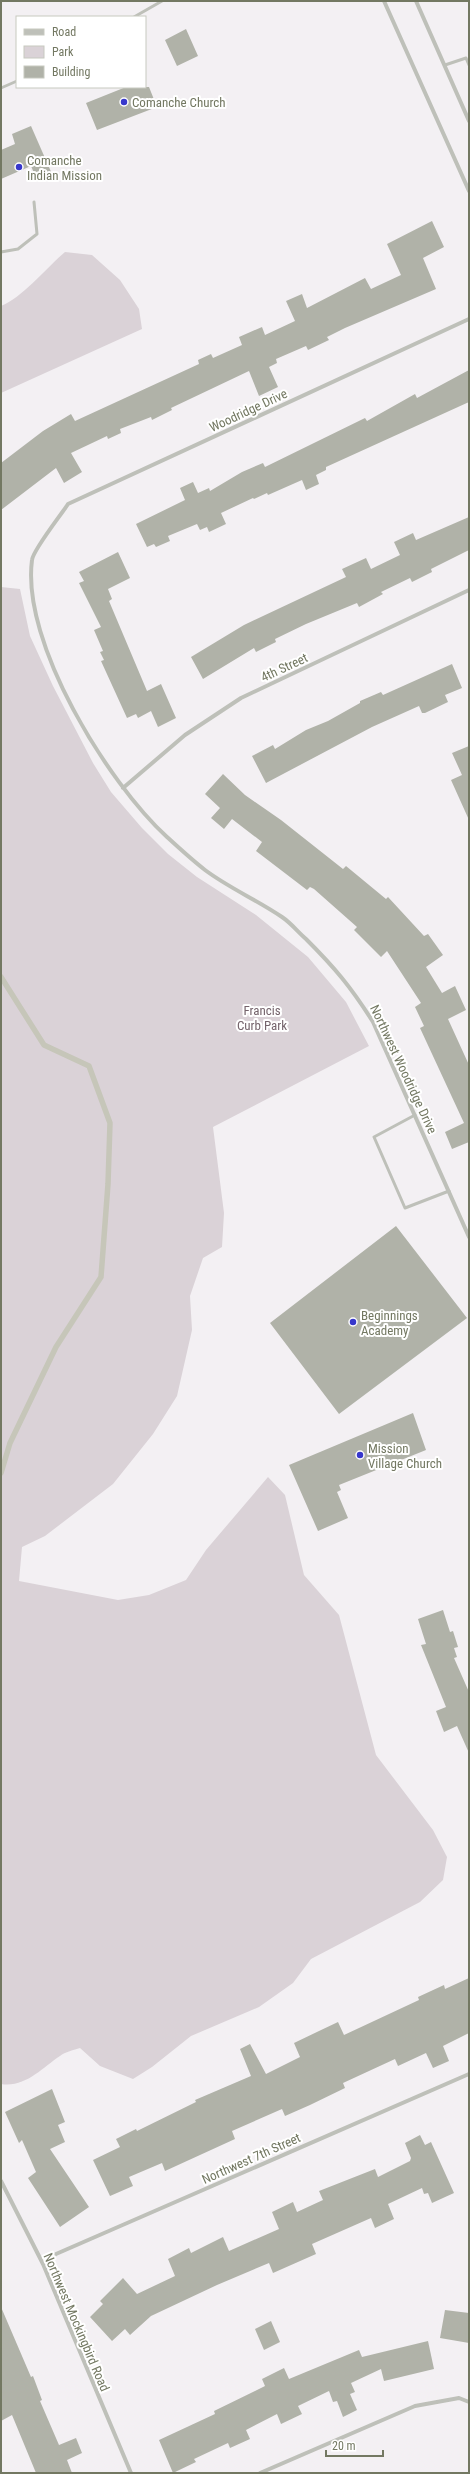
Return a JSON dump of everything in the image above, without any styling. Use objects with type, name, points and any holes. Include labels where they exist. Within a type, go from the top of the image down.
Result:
[{"type":"street","points":[[384,1],[469,191]]},
{"type":"street","points":[[416,1],[469,121]]},
{"type":"street","name":"Woodridge Drive","points":[[49,533],[68,504],[469,319]]},
{"type":"street","name":"Northwest Woodridge Drive","points":[[49,533],[32,558],[32,589],[41,629],[60,686],[100,754],[123,788],[166,836],[206,870],[284,918],[336,968],[373,1022],[469,1237]]},
{"type":"street","name":"4th Street","points":[[123,788],[184,736],[241,698],[469,591]]},
{"type":"street","name":"Northwest 7th Street","points":[[43,2264],[56,2254],[469,2074]]},
{"type":"street","name":"Northwest Mockingbird Road","points":[[1,2181],[43,2264],[131,2473]]},
{"type":"street","points":[[260,2473],[415,2406],[459,2398],[469,2402]]},
{"type":"lane","points":[[136,16],[162,1]]},
{"type":"lane","points":[[445,65],[466,58],[469,65]]},
{"type":"lane","points":[[1,88],[16,81]]},
{"type":"lane","points":[[1,252],[18,249],[37,234],[34,202]]},
{"type":"lane","points":[[415,1115],[374,1137],[405,1208],[449,1191]]},
{"type":"green space","points":[[65,252],[92,255],[120,280],[139,309],[142,329],[1,393],[1,306],[26,289]]},
{"type":"green space","name":"Francis Curb Park","points":[[1,587],[20,589],[30,636],[53,686],[93,763],[111,792],[142,828],[168,854],[197,877],[256,915],[308,957],[346,1002],[369,1046],[213,1127],[224,1213],[222,1247],[203,1258],[190,1296],[192,1330],[177,1396],[153,1434],[113,1484],[45,1536],[22,1547],[19,1581],[118,1600],[149,1595],[186,1580],[206,1550],[268,1477],[285,1495],[304,1575],[339,1615],[376,1755],[433,1830],[447,1857],[443,1880],[420,1902],[311,1959],[293,1983],[259,2007],[191,2036],[152,2067],[133,2079],[100,2066],[80,2048],[62,2055],[25,2080],[18,2083],[1,2084]]},
{"type":"building","points":[[186,29],[198,56],[177,66],[165,40]]},
{"type":"building","points":[[149,87],[157,107],[97,130],[86,103],[124,88]]},
{"type":"building","points":[[31,126],[52,174],[37,180],[31,166],[1,179],[1,150],[15,144],[12,134]]},
{"type":"building","points":[[432,221],[444,247],[423,258],[436,289],[345,328],[327,337],[329,340],[308,350],[306,346],[276,359],[277,363],[269,367],[278,387],[259,396],[249,371],[171,408],[172,410],[152,420],[151,417],[120,429],[121,433],[108,439],[107,436],[71,453],[82,472],[64,483],[56,468],[1,510],[1,463],[43,431],[71,414],[75,421],[199,364],[198,360],[211,354],[213,358],[242,345],[239,337],[262,327],[265,335],[295,321],[286,301],[302,294],[307,308],[365,278],[371,289],[401,275],[387,244]]},
{"type":"building","points":[[469,370],[469,402],[326,467],[326,470],[316,475],[319,484],[306,490],[302,480],[268,495],[267,493],[254,499],[253,498],[221,513],[226,524],[209,532],[207,527],[200,530],[197,524],[168,536],[170,541],[156,547],[154,544],[147,547],[136,524],[185,500],[180,488],[193,482],[198,493],[209,488],[210,491],[242,472],[263,463],[265,467],[365,418],[367,421],[415,394],[417,398]]},
{"type":"building","points":[[469,517],[469,550],[431,569],[432,572],[412,582],[410,578],[381,592],[383,594],[359,607],[357,603],[306,624],[275,639],[276,642],[256,652],[254,648],[203,679],[191,657],[244,625],[346,577],[342,569],[366,558],[371,569],[400,555],[394,542],[413,533],[416,540]]},
{"type":"building","points":[[118,552],[130,578],[108,589],[112,599],[109,601],[147,691],[161,684],[176,718],[158,727],[151,711],[138,718],[136,714],[127,718],[101,661],[104,660],[100,652],[103,651],[94,630],[101,627],[79,583],[84,581],[79,572]]},
{"type":"building","points":[[452,664],[462,688],[445,695],[448,702],[425,713],[422,713],[419,706],[372,727],[266,783],[252,756],[273,745],[275,749],[306,730],[328,721],[360,703],[360,701],[381,692],[383,695]]},
{"type":"building","points":[[469,746],[469,820],[451,780],[462,775],[452,753]]},
{"type":"building","points":[[223,774],[245,795],[281,820],[343,869],[346,866],[386,899],[388,897],[424,936],[428,934],[443,955],[426,967],[442,993],[455,986],[466,1010],[448,1019],[469,1065],[469,1142],[452,1149],[445,1132],[464,1123],[420,1028],[424,1026],[415,1007],[421,1003],[387,951],[381,957],[354,930],[357,927],[314,889],[310,887],[307,890],[256,851],[262,842],[232,819],[224,829],[211,818],[220,808],[205,794]]},
{"type":"building","points":[[396,1226],[467,1318],[339,1414],[270,1323]]},
{"type":"building","points":[[413,1413],[426,1450],[339,1485],[341,1490],[337,1492],[348,1518],[318,1531],[289,1465]]},
{"type":"building","points":[[443,1610],[450,1632],[453,1631],[458,1647],[454,1648],[457,1657],[454,1658],[469,1692],[469,1753],[457,1726],[444,1732],[436,1711],[446,1707],[421,1645],[426,1644],[418,1619]]},
{"type":"building","points":[[469,1978],[469,2033],[443,2046],[449,2061],[433,2068],[426,2053],[398,2066],[395,2059],[343,2083],[345,2088],[310,2105],[285,2116],[282,2109],[232,2131],[235,2139],[165,2171],[162,2163],[129,2177],[133,2186],[110,2196],[93,2160],[120,2147],[116,2139],[136,2129],[137,2131],[196,2102],[195,2100],[251,2076],[240,2049],[250,2044],[266,2074],[300,2057],[294,2043],[338,2022],[344,2035],[419,2000],[418,1997],[444,1985],[445,1989]]},
{"type":"building","points":[[52,2089],[65,2122],[58,2125],[65,2142],[50,2149],[89,2207],[60,2227],[28,2178],[36,2172],[22,2140],[19,2143],[5,2112]]},
{"type":"building","points":[[420,2135],[425,2145],[431,2142],[454,2193],[432,2203],[428,2193],[424,2194],[422,2188],[388,2204],[394,2219],[375,2228],[371,2218],[312,2244],[316,2254],[273,2273],[269,2263],[217,2285],[151,2316],[130,2335],[125,2329],[112,2341],[90,2317],[103,2304],[100,2301],[123,2278],[137,2294],[175,2276],[168,2259],[189,2248],[191,2253],[223,2237],[229,2251],[279,2229],[272,2212],[293,2202],[297,2212],[323,2200],[319,2191],[375,2169],[378,2177],[410,2161],[411,2158],[405,2143]]},
{"type":"building","points":[[1,2307],[31,2377],[33,2376],[42,2400],[40,2401],[59,2445],[76,2438],[82,2453],[67,2460],[72,2473],[36,2473],[12,2415],[1,2421]]},
{"type":"building","points":[[445,2310],[469,2313],[469,2343],[440,2338]]},
{"type":"building","points":[[271,2321],[280,2342],[264,2350],[255,2329]]},
{"type":"building","points":[[428,2341],[434,2369],[384,2381],[381,2369],[351,2383],[355,2392],[350,2394],[357,2410],[343,2417],[337,2401],[333,2402],[329,2391],[298,2406],[302,2414],[281,2424],[277,2414],[246,2430],[250,2439],[230,2448],[228,2443],[194,2459],[196,2462],[173,2473],[159,2440],[215,2414],[214,2411],[265,2386],[262,2379],[284,2368],[289,2379],[359,2350],[362,2357]]},
{"type":"waterway","points":[[1,977],[44,1045],[89,1066],[110,1123],[108,1184],[101,1277],[56,1347],[10,1443],[1,1473]]},
{"type":"place","name":"Comanche Church","points":[[124,102]]},
{"type":"place","name":"Comanche Indian Mission","points":[[19,167]]},
{"type":"place","name":"Beginnings Academy","points":[[353,1322]]},
{"type":"place","name":"Mission Village Church","points":[[360,1455]]}]
